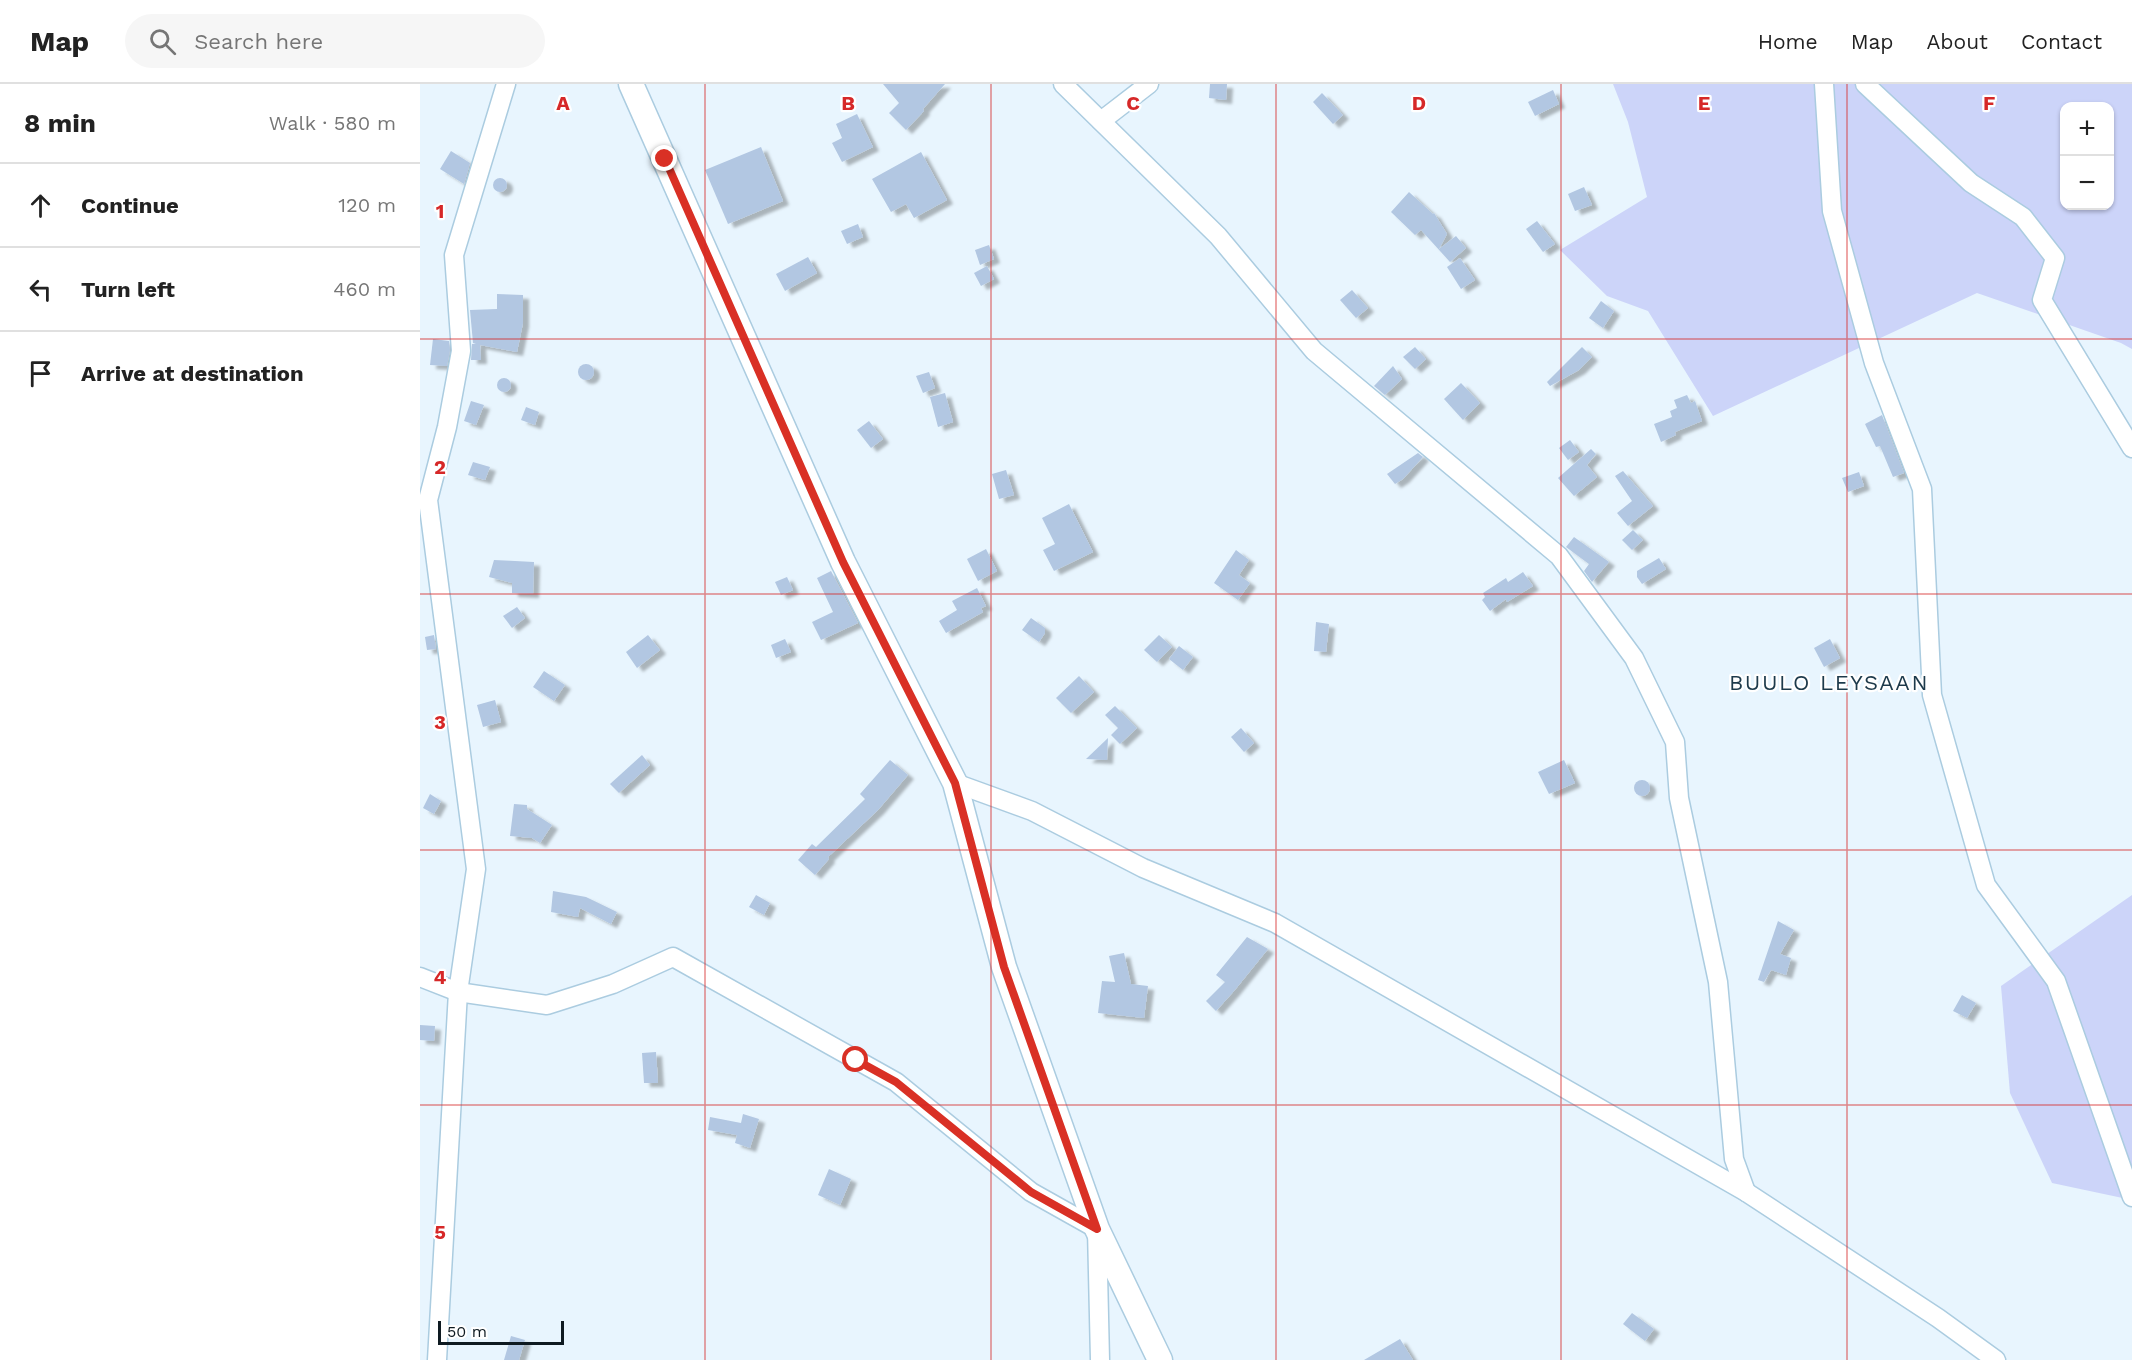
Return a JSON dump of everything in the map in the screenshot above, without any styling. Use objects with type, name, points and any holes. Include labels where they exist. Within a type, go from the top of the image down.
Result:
[{"type":"main road","points":[[631,84],[843,562],[955,783],[1004,967],[1097,1229],[1160,1360]]},
{"type":"street","points":[[436,1360],[458,992],[476,869],[428,500],[447,427],[461,351],[454,255],[506,84]]},
{"type":"street","points":[[1063,84],[1218,236],[1314,351],[1559,556],[1634,658],[1675,742],[1679,798],[1718,982],[1734,1159],[1746,1192]]},
{"type":"street","points":[[1101,121],[1149,84]]},
{"type":"street","points":[[1824,84],[1832,211],[1874,363],[1922,489],[1932,695],[1986,885],[2056,981],[2132,1197]]},
{"type":"street","points":[[1864,84],[1971,183],[2023,217],[2055,258],[2042,300],[2132,448]]},
{"type":"street","points":[[955,783],[1032,811],[1143,868],[1275,923],[1746,1192],[1938,1318],[1996,1360]]},
{"type":"street","points":[[420,977],[458,992],[547,1005],[613,984],[673,957],[896,1082],[1031,1192],[1097,1229],[1101,1360]]},
{"type":"shaded area","points":[[1613,84],[2132,84],[2132,349],[2121,343],[1977,293],[1713,416],[1648,311],[1607,296],[1560,250],[1647,197],[1628,122]]},
{"type":"shaded area","points":[[2132,895],[2132,1200],[2052,1183],[2010,1093],[2001,986]]},
{"type":"building","points":[[883,84],[945,84],[906,130],[889,113],[899,103]]},
{"type":"building","points":[[1210,84],[1227,84],[1226,100],[1209,98]]},
{"type":"building","points":[[1553,90],[1559,104],[1535,116],[1528,102]]},
{"type":"building","points":[[1322,93],[1343,115],[1333,124],[1313,102]]},
{"type":"building","points":[[857,114],[873,147],[842,162],[832,143],[842,138],[836,124]]},
{"type":"building","points":[[761,147],[783,201],[728,224],[705,170]]},
{"type":"building","points":[[451,151],[470,163],[464,184],[440,169]]},
{"type":"building","points":[[921,152],[947,200],[914,218],[906,204],[891,212],[872,179]]},
{"type":"building","points":[[497,178],[503,178],[507,185],[503,192],[497,192],[493,188],[493,182]]},
{"type":"building","points":[[1584,187],[1592,205],[1575,211],[1568,194]]},
{"type":"building","points":[[1409,192],[1434,213],[1447,234],[1439,249],[1456,236],[1466,248],[1450,262],[1421,230],[1415,235],[1391,212]]},
{"type":"building","points":[[1537,221],[1555,244],[1543,252],[1526,229]]},
{"type":"building","points":[[858,224],[863,237],[847,244],[841,231]]},
{"type":"building","points":[[989,245],[994,259],[980,265],[975,250]]},
{"type":"building","points":[[808,257],[817,273],[785,291],[776,274]]},
{"type":"building","points":[[1460,258],[1475,280],[1461,289],[1447,267]]},
{"type":"building","points":[[987,266],[994,279],[981,286],[974,273]]},
{"type":"building","points":[[1352,290],[1368,308],[1356,318],[1340,300]]},
{"type":"building","points":[[497,294],[523,295],[523,323],[517,352],[480,345],[481,360],[471,360],[472,344],[476,344],[473,343],[470,310],[497,309]]},
{"type":"building","points":[[1601,301],[1614,311],[1603,328],[1589,318]]},
{"type":"building","points":[[433,339],[449,341],[447,366],[430,365]]},
{"type":"building","points":[[1415,347],[1426,359],[1415,369],[1403,357]]},
{"type":"building","points":[[1582,347],[1592,357],[1579,370],[1550,386],[1547,382]]},
{"type":"building","points":[[586,364],[594,372],[586,380],[578,372]]},
{"type":"building","points":[[1393,366],[1402,379],[1385,395],[1374,386]]},
{"type":"building","points":[[929,372],[935,388],[923,393],[916,376]]},
{"type":"building","points":[[501,378],[507,378],[511,385],[507,392],[501,392],[497,388],[497,382]]},
{"type":"building","points":[[1461,383],[1480,403],[1463,420],[1444,399]]},
{"type":"building","points":[[945,393],[953,422],[938,427],[930,397]]},
{"type":"building","points":[[1687,395],[1691,403],[1695,401],[1702,421],[1675,432],[1676,435],[1661,442],[1654,424],[1672,417],[1670,411],[1677,408],[1674,400]]},
{"type":"building","points":[[471,401],[484,405],[476,425],[464,421]]},
{"type":"building","points":[[526,407],[539,412],[535,425],[521,420]]},
{"type":"building","points":[[1882,415],[1904,473],[1893,477],[1880,446],[1876,447],[1865,424]]},
{"type":"building","points":[[869,421],[883,439],[871,448],[857,430]]},
{"type":"building","points":[[1570,440],[1579,452],[1568,460],[1559,448]]},
{"type":"building","points":[[1591,449],[1596,454],[1587,465],[1597,477],[1574,496],[1558,478]]},
{"type":"building","points":[[1418,453],[1423,457],[1403,479],[1395,484],[1387,474]]},
{"type":"building","points":[[473,462],[490,467],[485,480],[468,475]]},
{"type":"building","points":[[1006,470],[1014,495],[999,499],[992,474]]},
{"type":"building","points":[[1623,471],[1653,506],[1628,526],[1617,513],[1632,501],[1615,476]]},
{"type":"building","points":[[1859,472],[1864,486],[1848,492],[1842,478]]},
{"type":"building","points":[[1069,504],[1093,552],[1054,571],[1043,550],[1055,544],[1042,518]]},
{"type":"building","points":[[1633,530],[1643,540],[1632,550],[1622,540]]},
{"type":"building","points":[[1574,537],[1609,562],[1592,582],[1584,571],[1589,564],[1566,547]]},
{"type":"building","points":[[986,549],[997,571],[978,581],[967,559]]},
{"type":"building","points":[[1236,550],[1249,560],[1239,575],[1250,583],[1238,600],[1214,583]]},
{"type":"building","points":[[1659,558],[1666,569],[1642,584],[1637,577],[1637,571]]},
{"type":"building","points":[[494,560],[534,562],[533,594],[512,593],[512,583],[489,577]]},
{"type":"building","points":[[831,571],[858,623],[821,640],[812,622],[833,612],[817,578]]},
{"type":"building","points":[[1523,572],[1533,586],[1507,602],[1506,599],[1490,611],[1482,600],[1485,597],[1483,593],[1506,578],[1508,582]]},
{"type":"building","points":[[787,577],[793,590],[781,595],[775,582]]},
{"type":"building","points":[[977,588],[986,606],[981,608],[983,612],[946,633],[939,621],[957,610],[952,601]]},
{"type":"building","points":[[517,607],[525,618],[512,628],[503,616]]},
{"type":"building","points":[[1031,618],[1045,628],[1045,633],[1039,642],[1022,630]]},
{"type":"building","points":[[1316,622],[1329,624],[1326,652],[1314,651]]},
{"type":"building","points":[[434,635],[436,649],[427,650],[425,637]]},
{"type":"building","points":[[648,635],[660,650],[637,668],[626,652]]},
{"type":"building","points":[[1159,635],[1172,647],[1157,662],[1144,650]]},
{"type":"building","points":[[785,639],[791,652],[776,658],[771,645]]},
{"type":"building","points":[[1830,639],[1840,658],[1824,667],[1814,648]]},
{"type":"building","points":[[1179,646],[1193,657],[1183,670],[1169,659]]},
{"type":"building","points":[[544,671],[565,685],[554,701],[533,687]]},
{"type":"building","points":[[1079,676],[1094,692],[1071,713],[1056,698]]},
{"type":"building","points":[[495,700],[501,722],[483,727],[477,705]]},
{"type":"building","points":[[1115,706],[1137,728],[1120,744],[1111,735],[1118,728],[1105,715]]},
{"type":"building","points":[[1241,728],[1254,743],[1244,752],[1231,737]]},
{"type":"building","points":[[1108,738],[1107,760],[1086,759]]},
{"type":"building","points":[[642,755],[650,765],[619,793],[610,784]]},
{"type":"building","points":[[890,760],[908,775],[878,810],[828,857],[829,859],[815,875],[798,860],[812,844],[816,847],[865,799],[860,794]]},
{"type":"building","points":[[1564,760],[1575,783],[1549,794],[1538,772]]},
{"type":"building","points":[[1642,780],[1650,788],[1642,796],[1634,788]]},
{"type":"building","points":[[430,794],[441,801],[434,814],[423,808]]},
{"type":"building","points":[[514,804],[527,805],[527,809],[552,825],[540,843],[532,838],[510,836]]},
{"type":"building","points":[[553,891],[586,897],[617,912],[611,924],[580,908],[578,917],[551,912]]},
{"type":"building","points":[[756,895],[770,903],[764,915],[749,907]]},
{"type":"building","points":[[1778,921],[1794,930],[1780,954],[1791,958],[1786,975],[1771,970],[1764,982],[1758,980]]},
{"type":"building","points":[[1247,937],[1268,949],[1216,1011],[1206,1001],[1225,982],[1216,975]]},
{"type":"building","points":[[1124,953],[1131,984],[1148,986],[1144,1018],[1098,1013],[1102,981],[1115,982],[1109,956]]},
{"type":"building","points":[[1962,995],[1976,1003],[1967,1018],[1953,1011]]},
{"type":"building","points":[[420,1025],[435,1026],[434,1041],[420,1040]]},
{"type":"building","points":[[656,1052],[658,1083],[644,1083],[642,1053]]},
{"type":"building","points":[[743,1114],[759,1119],[750,1148],[735,1143],[737,1135],[708,1130],[710,1117],[741,1123]]},
{"type":"building","points":[[829,1169],[851,1179],[840,1205],[818,1195]]},
{"type":"building","points":[[1632,1313],[1654,1329],[1645,1341],[1623,1324]]},
{"type":"building","points":[[511,1336],[525,1340],[519,1360],[504,1360]]},
{"type":"building","points":[[1400,1339],[1413,1360],[1364,1360]]},
{"type":"district","name":"BUULO LEYSAAN","points":[[1829,682]]},
{"type":"route","points":[[665,159],[843,562],[955,783],[1004,967],[1097,1229],[1031,1192],[896,1082],[856,1060]]}]
